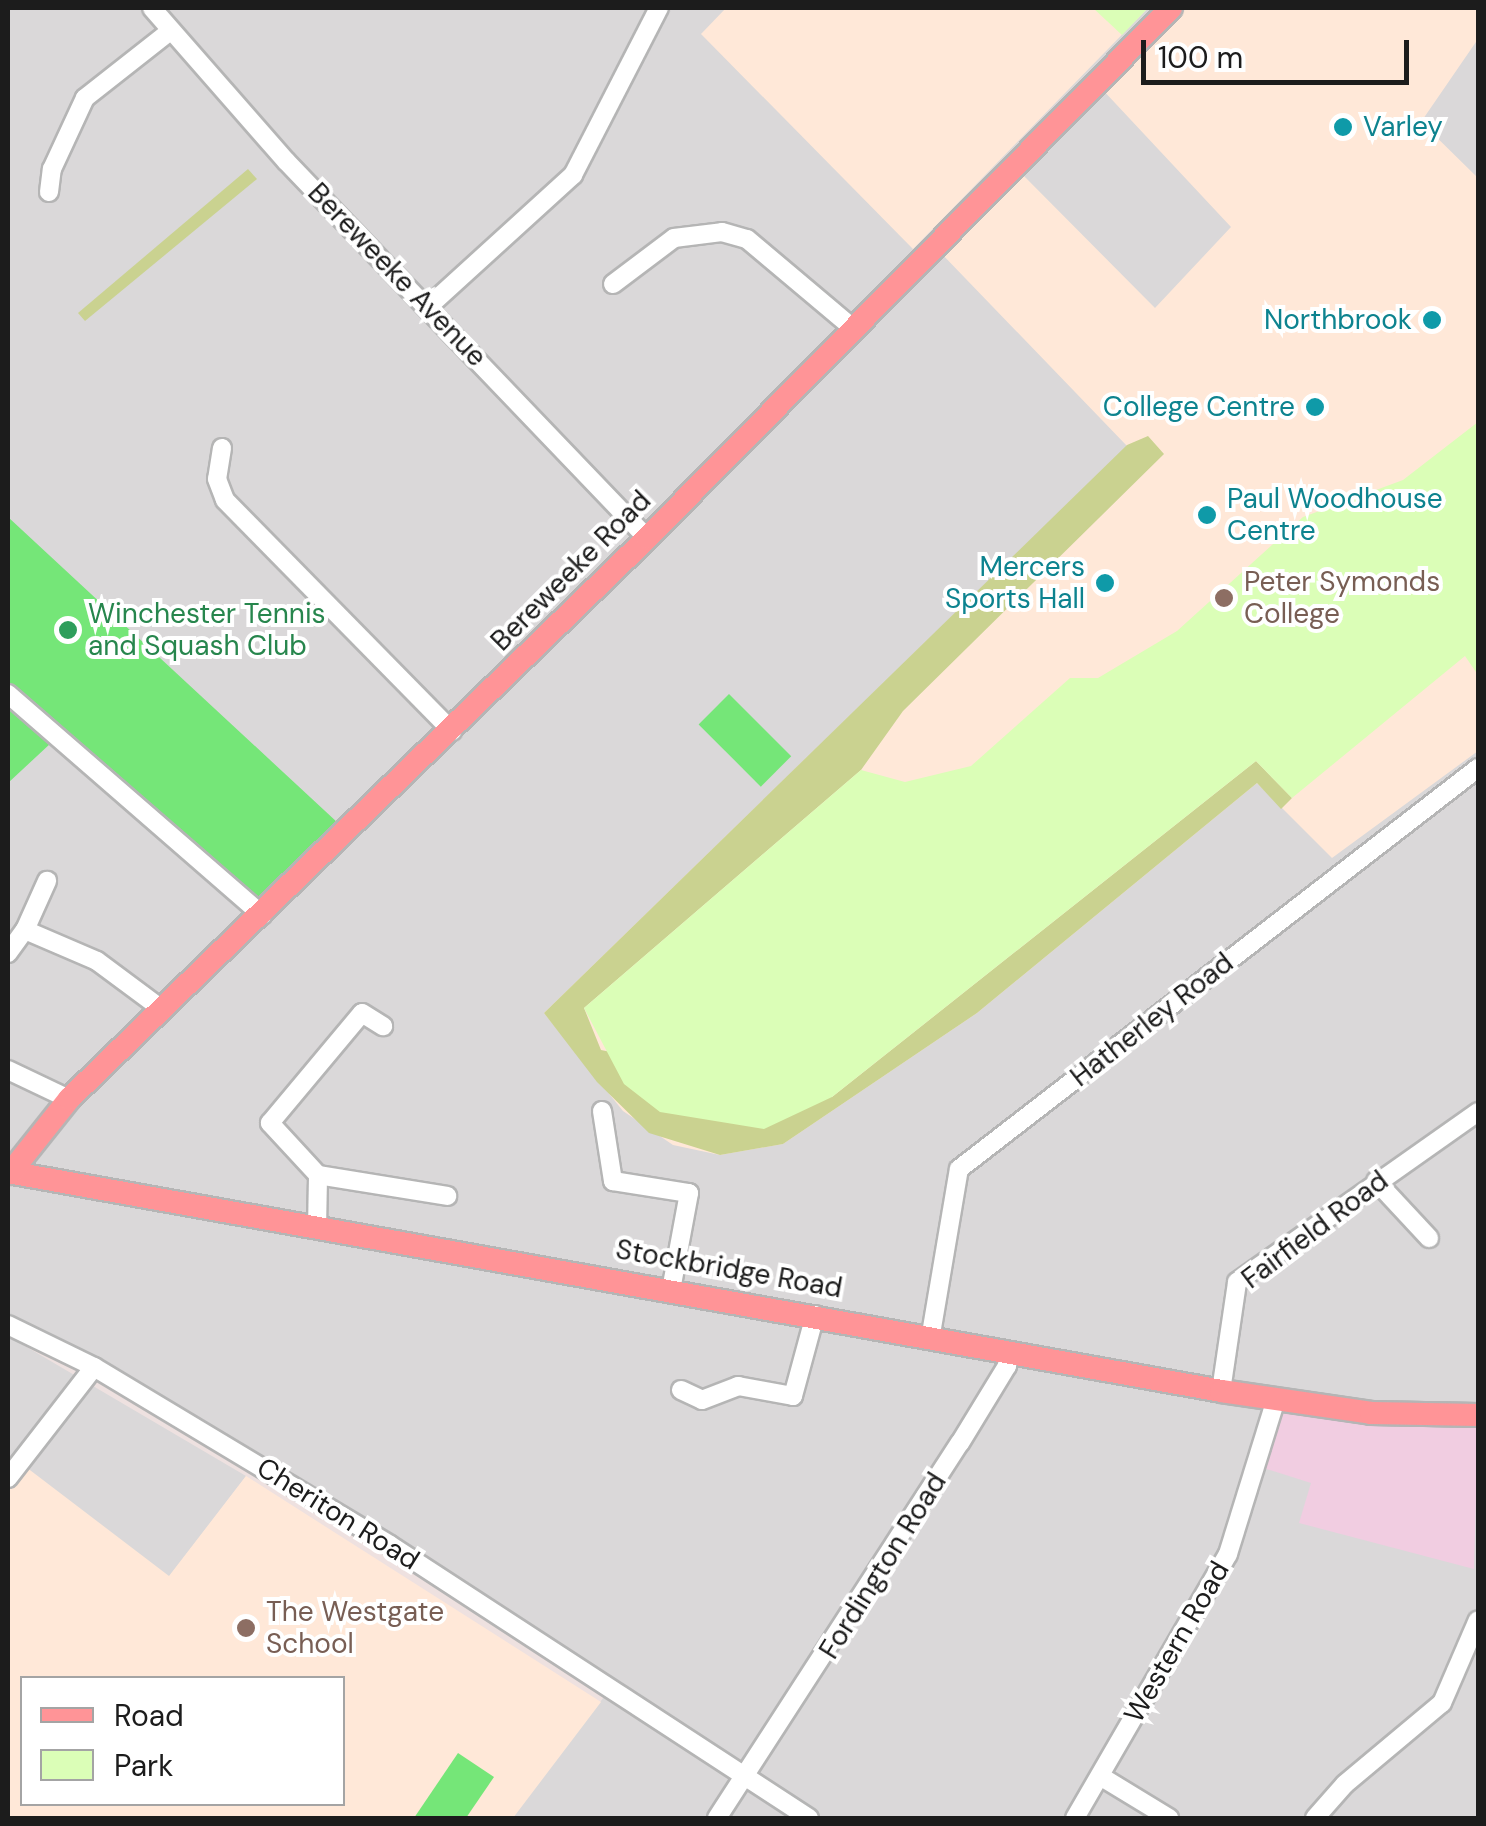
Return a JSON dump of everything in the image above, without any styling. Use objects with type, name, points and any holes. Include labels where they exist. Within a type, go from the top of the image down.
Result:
[{"type":"main road","name":"Bereweeke Road","points":[[8,1174],[69,1099],[648,538],[1171,8]]},
{"type":"main road","name":"Stockbridge Road","points":[[8,1174],[931,1334],[1221,1391],[1371,1414],[1478,1415]]},
{"type":"main road","name":"Stockbridge Road","points":[[1442,1414],[1478,1400]]},
{"type":"street","name":"Bereweeke Avenue","points":[[152,8],[648,538]]},
{"type":"street","points":[[429,306],[573,175],[659,8]]},
{"type":"street","points":[[48,192],[85,98],[170,31]]},
{"type":"street","points":[[614,284],[674,238],[722,232],[746,239],[854,329]]},
{"type":"street","points":[[222,448],[217,478],[225,500],[452,732]]},
{"type":"street","points":[[8,694],[262,914]]},
{"type":"street","name":"Hatherley Road","points":[[931,1334],[959,1169],[1478,768]]},
{"type":"street","points":[[8,953],[24,930],[47,881]]},
{"type":"street","points":[[24,930],[97,961],[164,1010]]},
{"type":"street","points":[[383,1026],[362,1013],[270,1123],[318,1175],[447,1196]]},
{"type":"street","points":[[8,1070],[69,1099]]},
{"type":"street","points":[[602,1112],[613,1181],[689,1193],[671,1290]]},
{"type":"street","name":"Fairfield Road","points":[[1221,1391],[1237,1282],[1478,1112]]},
{"type":"street","points":[[316,1229],[318,1175]]},
{"type":"street","points":[[1376,1181],[1429,1238]]},
{"type":"street","points":[[682,1390],[702,1400],[738,1386],[793,1396],[815,1315]]},
{"type":"street","name":"Cheriton Road","points":[[8,1325],[94,1367],[390,1544],[608,1693],[809,1818]]},
{"type":"street","name":"Fordington Road","points":[[717,1818],[749,1778],[960,1443],[1010,1351]]},
{"type":"street","points":[[8,1478],[94,1367]]},
{"type":"street","name":"Western Road","points":[[1075,1818],[1228,1554],[1276,1399]]},
{"type":"street","points":[[1315,1818],[1345,1784],[1442,1703],[1478,1620]]},
{"type":"street","points":[[1100,1776],[1169,1818]]},
{"type":"shaded area","points":[[8,8],[1478,8],[1478,1818],[512,1818],[607,1693],[390,1545],[8,1325]]},
{"type":"shaded area","points":[[726,8],[1148,8],[913,249],[701,34]]},
{"type":"shaded area","name":"Peter Symonds College","points":[[1181,8],[1478,8],[1478,39],[1421,122],[1478,178],[1478,751],[1332,858],[1257,783],[977,1013],[783,1144],[720,1155],[673,1145],[623,1111],[544,1013],[1127,446],[939,251],[1019,171],[1155,308],[1231,227],[1101,88]]},
{"type":"shaded area","points":[[8,1336],[246,1476],[169,1577],[22,1465],[8,1483]]},
{"type":"shaded area","points":[[1276,1408],[1478,1425],[1474,1569],[1299,1523],[1311,1483],[1257,1466]]},
{"type":"shaded area","name":"The Westgate School","points":[[22,1464],[169,1576],[246,1476],[601,1702],[513,1818],[8,1818],[8,1483]]},
{"type":"green space","points":[[1093,8],[1148,8],[1122,35]]},
{"type":"green space","points":[[248,169],[257,179],[85,321],[78,313]]},
{"type":"green space","points":[[1478,422],[1478,675],[1465,656],[1292,798],[1256,761],[832,1097],[764,1129],[660,1112],[624,1084],[584,1008],[861,770],[905,782],[971,766],[1070,678],[1098,678],[1177,631],[1303,517],[1403,480]]},
{"type":"green space","points":[[1148,436],[1164,454],[903,711],[861,770],[584,1008],[601,1050],[832,1097],[1256,761],[1292,798],[1281,809],[1257,783],[977,1013],[783,1144],[720,1155],[649,1133],[597,1082],[544,1013],[1127,445]]},
{"type":"green space","name":"Winchester Tennis and Squash Club","points":[[8,517],[338,823],[247,916],[51,743],[8,783]]},
{"type":"green space","points":[[729,694],[791,756],[761,787],[699,724]]},
{"type":"green space","points":[[458,1753],[494,1777],[466,1818],[414,1818]]},
{"type":"place","name":"Varley","points":[[1343,127]]},
{"type":"place","name":"Northbrook","points":[[1432,320]]},
{"type":"place","name":"College Centre","points":[[1315,407]]},
{"type":"place","name":"Paul Woodhouse Centre","points":[[1207,515]]},
{"type":"place","name":"Mercers Sports Hall","points":[[1105,583]]},
{"type":"place","name":"Peter Symonds College","points":[[1224,598]]},
{"type":"place","name":"Winchester Tennis and Squash Club","points":[[68,630]]},
{"type":"place","name":"The Westgate School","points":[[246,1628]]}]
